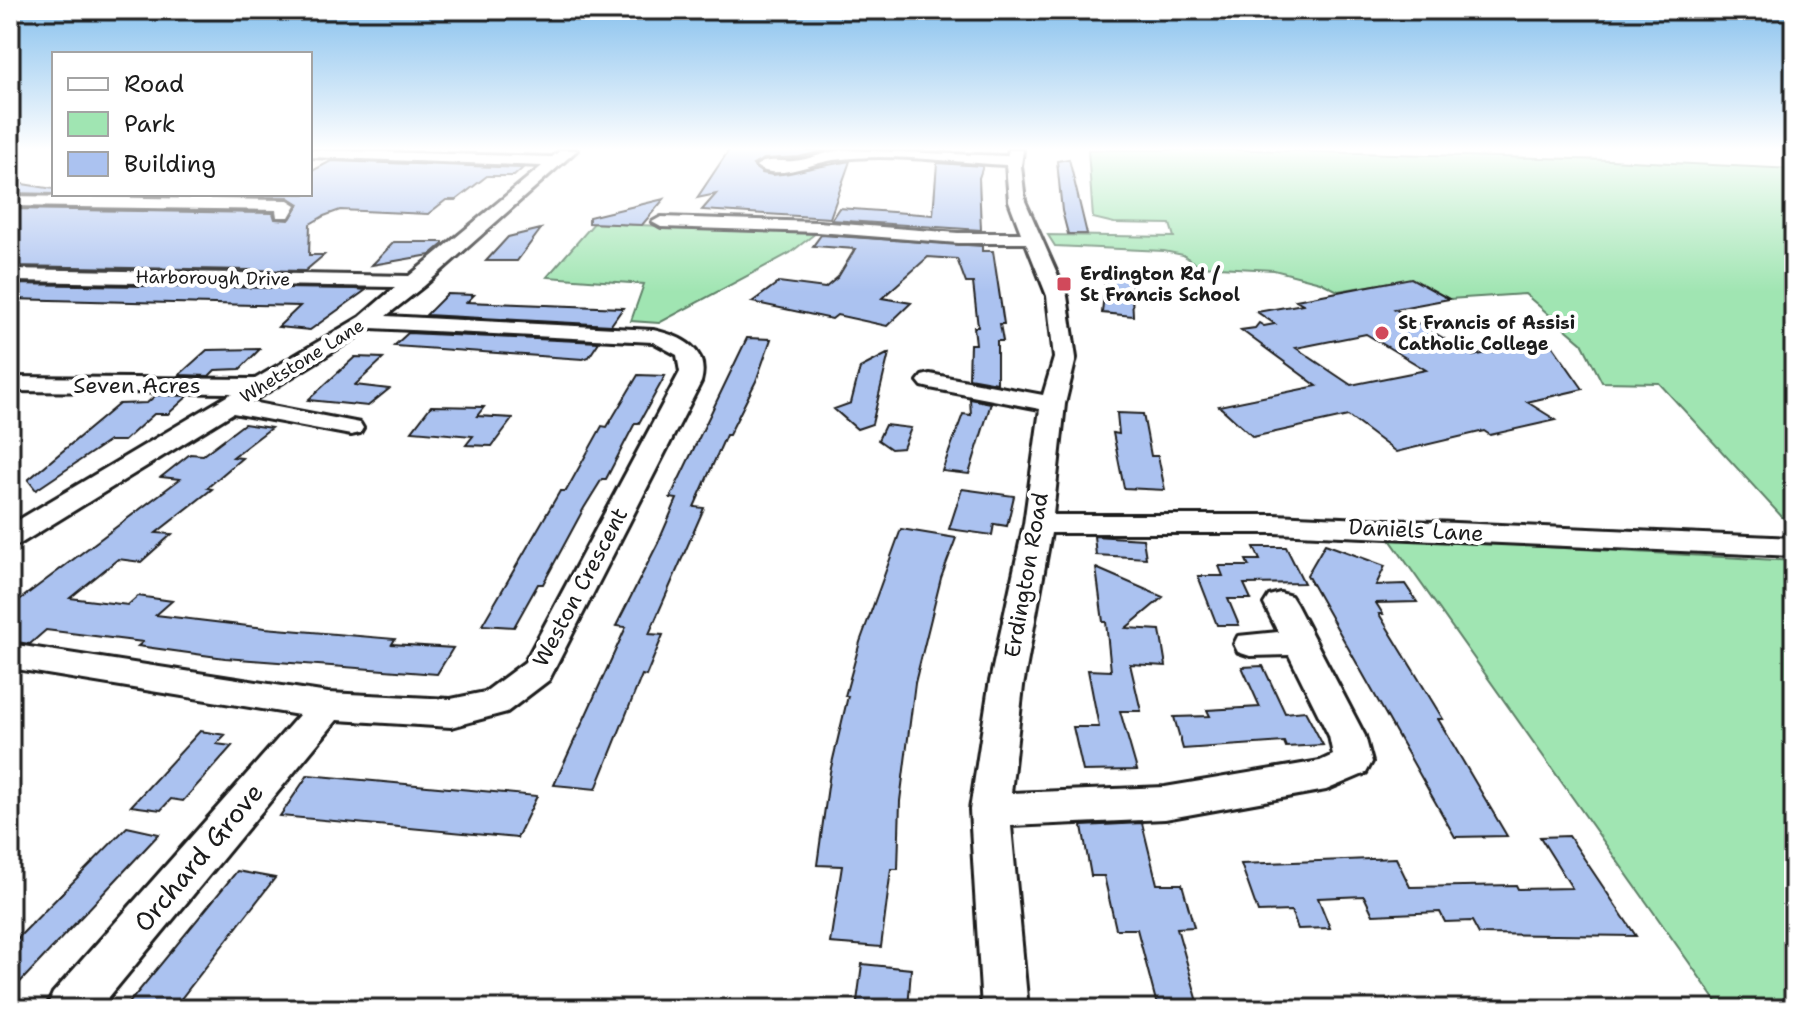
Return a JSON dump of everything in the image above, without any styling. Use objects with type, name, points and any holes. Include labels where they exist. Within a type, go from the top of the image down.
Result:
[{"type":"street","points":[[67,204],[81,198]]},
{"type":"street","name":"Whetstone Lane","points":[[10,538],[367,321],[514,198]]},
{"type":"street","name":"Erdington Road","points":[[1005,1009],[990,810],[1006,686],[1038,524],[1053,404],[1065,358],[1057,296],[1017,198]]},
{"type":"street","points":[[10,201],[291,207]]},
{"type":"street","points":[[661,222],[685,218],[942,237],[1034,238]]},
{"type":"street","name":"Harborough Drive","points":[[10,275],[417,282]]},
{"type":"street","name":"Weston Crescent","points":[[10,656],[328,706],[451,713],[495,703],[537,671],[693,372],[692,360],[685,351],[666,339],[653,336],[367,321]]},
{"type":"street","points":[[916,402],[932,377],[1053,404]]},
{"type":"street","name":"Seven Acres","points":[[10,384],[264,386]]},
{"type":"street","points":[[231,405],[343,426],[314,441]]},
{"type":"street","name":"Daniels Lane","points":[[1038,524],[1274,524],[1794,547]]},
{"type":"street","points":[[990,810],[1165,803],[1326,775],[1353,762],[1347,736],[1280,604]]},
{"type":"street","points":[[1250,644],[1300,643]]},
{"type":"street","name":"Orchard Grove","points":[[69,1009],[328,706]]},
{"type":"green space","points":[[1091,198],[1794,198],[1794,530],[1659,383],[1602,382],[1582,343],[1525,294],[1449,299],[1411,279],[1338,291],[1320,282],[1274,270],[1199,266],[1183,255],[1164,251],[1055,246],[1048,235],[1174,237],[1170,224],[1114,223],[1093,218]]},
{"type":"green space","points":[[594,223],[816,233],[790,253],[659,323],[631,321],[644,284],[547,277]]},
{"type":"green space","points":[[1389,538],[1794,561],[1794,1009],[1722,1009]]},
{"type":"building","points":[[289,198],[459,198],[446,200],[428,214],[340,210],[324,216],[310,224],[309,255],[324,255],[305,271],[10,266],[10,209],[273,213],[275,219],[289,220],[299,204]]},
{"type":"building","points":[[713,198],[837,198],[830,218],[702,210]]},
{"type":"building","points":[[934,198],[980,198],[981,230],[831,220],[839,208],[933,215]]},
{"type":"building","points":[[1061,198],[1078,198],[1087,234],[1068,234]]},
{"type":"building","points":[[664,199],[642,225],[589,223],[589,217]]},
{"type":"building","points":[[541,229],[517,261],[486,261],[508,237]]},
{"type":"building","points":[[821,235],[982,246],[982,251],[993,251],[1004,324],[1000,324],[1003,341],[997,341],[997,383],[969,378],[970,344],[976,344],[974,327],[978,327],[973,283],[966,283],[957,259],[928,257],[882,298],[911,303],[887,326],[837,315],[832,319],[752,302],[779,282],[825,288],[838,277],[855,249],[813,246]]},
{"type":"building","points":[[394,242],[443,244],[430,255],[372,265]]},
{"type":"building","points":[[1106,272],[1131,273],[1133,316],[1102,313]]},
{"type":"building","points":[[1411,278],[1449,299],[1395,309],[1473,356],[1530,344],[1552,345],[1583,389],[1527,402],[1556,420],[1490,435],[1484,431],[1396,452],[1348,416],[1253,437],[1219,406],[1317,386],[1241,330],[1255,328],[1259,323],[1264,326],[1275,324],[1257,312],[1303,304],[1296,300]],"holes":[[[1366,334],[1426,370],[1351,385],[1296,348]]]},
{"type":"building","points":[[10,284],[366,290],[310,330],[278,327],[300,306],[10,299]]},
{"type":"building","points":[[447,294],[474,295],[467,302],[623,308],[611,325],[426,315]]},
{"type":"building","points":[[408,333],[599,342],[589,357],[583,359],[394,346]]},
{"type":"building","points":[[747,338],[771,339],[756,381],[729,435],[726,435],[694,507],[704,508],[649,634],[663,635],[646,676],[642,675],[596,789],[554,785],[626,627],[616,626],[677,499],[670,498]]},
{"type":"building","points":[[260,349],[240,369],[215,370],[209,376],[179,375],[207,350]]},
{"type":"building","points":[[889,353],[872,424],[857,429],[834,409],[851,403],[860,368]]},
{"type":"building","points":[[355,357],[384,358],[355,385],[389,389],[368,406],[308,400]]},
{"type":"building","points":[[638,375],[665,376],[639,423],[635,423],[606,479],[602,479],[584,508],[543,584],[538,584],[514,627],[482,625],[560,491],[566,491],[602,426],[607,427]]},
{"type":"building","points":[[156,395],[188,396],[168,414],[154,414],[124,441],[109,441],[36,490],[28,480],[119,404],[147,403]]},
{"type":"building","points":[[970,399],[991,403],[969,474],[942,471],[963,414],[971,415]]},
{"type":"building","points":[[431,406],[484,407],[477,416],[513,418],[492,446],[466,445],[473,436],[412,431]]},
{"type":"building","points":[[1117,413],[1143,414],[1151,456],[1158,456],[1165,490],[1124,488],[1113,433],[1119,434]]},
{"type":"building","points":[[244,424],[271,428],[233,457],[242,458],[207,488],[212,489],[156,533],[172,534],[141,562],[118,559],[70,598],[128,605],[138,596],[172,601],[156,615],[395,639],[392,644],[453,648],[437,674],[225,658],[138,646],[143,642],[46,630],[30,644],[10,641],[10,607],[180,479],[161,477],[190,454],[203,455]]},
{"type":"building","points":[[885,425],[911,428],[903,448],[891,449],[878,440]]},
{"type":"building","points":[[962,489],[1014,496],[1007,526],[994,524],[992,535],[949,529]]},
{"type":"building","points":[[901,529],[956,538],[941,578],[915,683],[900,801],[898,869],[891,869],[881,947],[830,943],[842,866],[817,865],[830,772],[848,696],[845,696],[860,642]]},
{"type":"building","points":[[1094,536],[1143,539],[1146,558],[1096,555]]},
{"type":"building","points":[[1325,544],[1385,566],[1376,585],[1405,584],[1417,602],[1376,603],[1383,614],[1379,614],[1443,719],[1438,719],[1507,836],[1455,837],[1307,575]]},
{"type":"building","points":[[1254,547],[1286,547],[1304,583],[1244,584],[1251,599],[1228,599],[1239,625],[1217,625],[1198,576],[1223,576],[1219,566],[1249,566],[1246,560],[1260,560]]},
{"type":"building","points":[[1096,568],[1163,597],[1126,628],[1160,630],[1166,666],[1130,664],[1141,711],[1120,711],[1137,770],[1083,771],[1073,727],[1099,727],[1088,670],[1111,671]]},
{"type":"building","points":[[1263,666],[1285,713],[1305,711],[1323,745],[1286,747],[1284,742],[1183,749],[1174,717],[1210,716],[1207,710],[1260,707],[1242,667]]},
{"type":"building","points":[[200,731],[225,735],[216,744],[232,746],[183,801],[171,799],[161,810],[131,806]]},
{"type":"building","points":[[308,775],[537,796],[517,838],[280,816]]},
{"type":"building","points":[[1142,823],[1157,884],[1182,884],[1194,927],[1177,928],[1200,1009],[1158,1009],[1137,929],[1116,929],[1104,876],[1091,876],[1082,826]]},
{"type":"building","points":[[127,827],[159,834],[10,993],[10,946]]},
{"type":"building","points":[[1569,836],[1636,936],[1479,934],[1472,921],[1445,922],[1440,912],[1373,915],[1364,896],[1318,898],[1330,928],[1298,929],[1291,911],[1258,912],[1241,864],[1396,858],[1410,887],[1516,885],[1518,889],[1572,888],[1540,837]]},
{"type":"building","points":[[237,871],[275,878],[173,1009],[124,1009]]},
{"type":"building","points":[[862,964],[911,969],[908,1009],[856,1009]]},
{"type":"place","name":"Erdington Rd / St Francis School","points":[[1064,284]]},
{"type":"place","name":"St Francis of Assisi Catholic College","points":[[1382,333]]}]
